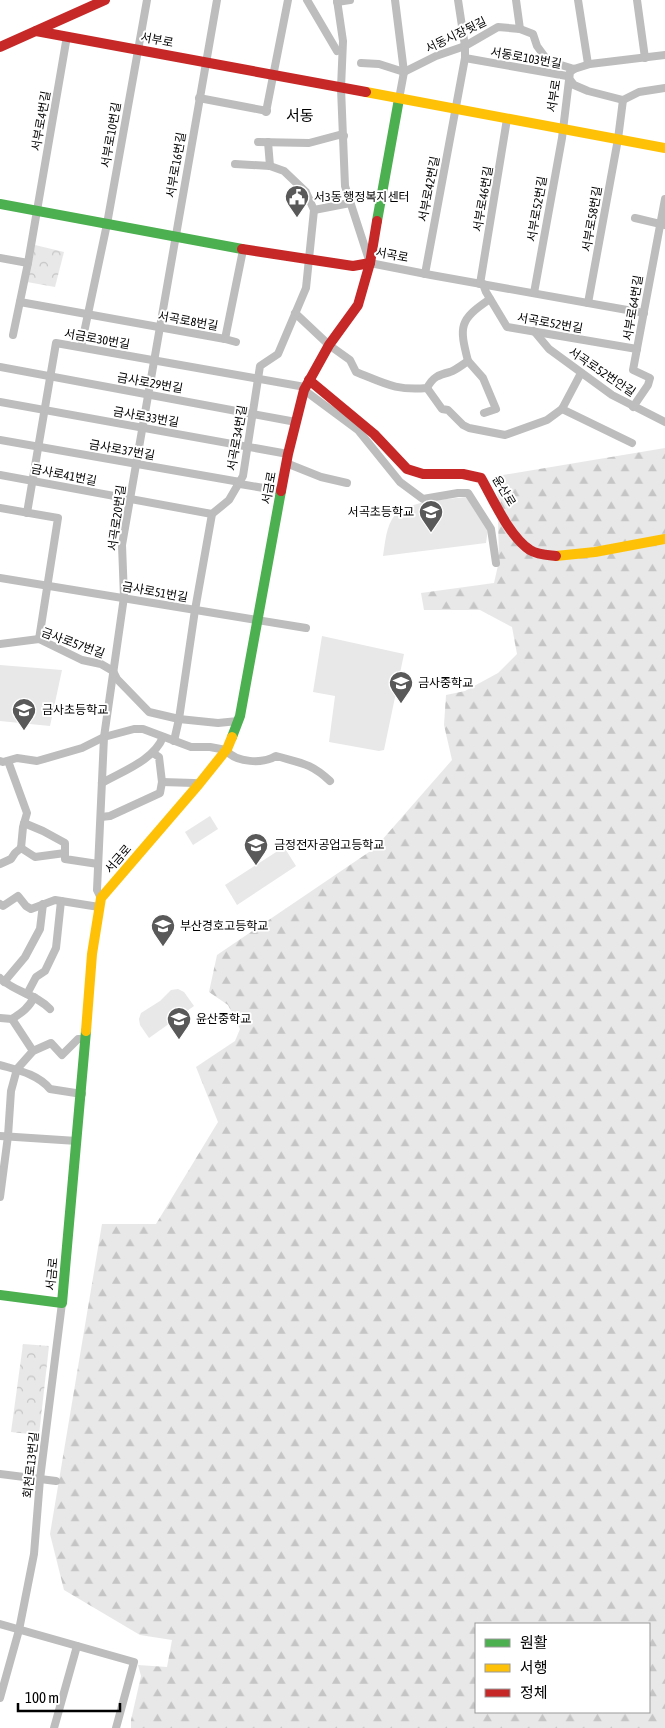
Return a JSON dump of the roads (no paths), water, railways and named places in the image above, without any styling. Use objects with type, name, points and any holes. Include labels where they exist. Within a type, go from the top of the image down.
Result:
[{"type":"street","name":"서부로10번길","points":[[107,224],[147,0]]},
{"type":"street","name":"서부로16번길","points":[[175,237],[217,0]]},
{"type":"street","points":[[200,98],[266,112],[288,0]]},
{"type":"street","points":[[308,0],[337,51]]},
{"type":"street","points":[[350,0],[337,1],[343,41],[341,88],[345,186],[370,263]]},
{"type":"street","points":[[395,0],[404,72],[399,99]]},
{"type":"street","points":[[455,109],[465,46],[458,0]]},
{"type":"street","points":[[516,0],[520,29],[533,34],[537,46],[548,61],[574,69],[588,64],[665,55]]},
{"type":"street","points":[[578,0],[588,64]]},
{"type":"street","points":[[637,0],[645,58]]},
{"type":"street","points":[[0,47],[102,1]]},
{"type":"street","name":"서동시장뒷길","points":[[404,72],[436,56],[465,46],[498,27],[520,29]]},
{"type":"street","name":"서부로","points":[[36,30],[665,148]]},
{"type":"street","name":"서부로4번길","points":[[36,210],[67,36]]},
{"type":"street","name":"서동로103번길","points":[[464,58],[567,76],[574,85],[588,91],[623,100]]},
{"type":"street","points":[[360,63],[379,64],[404,72]]},
{"type":"street","name":"서부로","points":[[562,129],[570,72],[574,69]]},
{"type":"street","points":[[618,139],[623,100],[639,92],[665,88]]},
{"type":"street","name":"서금로","points":[[62,1302],[82,1094],[92,954],[100,902],[226,750],[238,721],[259,620],[287,459],[296,422],[306,386],[328,345],[358,305],[370,263],[399,99]]},
{"type":"street","name":"서부로42번길","points":[[425,274],[455,109]]},
{"type":"street","name":"서부로46번길","points":[[482,284],[507,119]]},
{"type":"street","name":"서부로52번길","points":[[534,293],[562,129]]},
{"type":"street","points":[[258,142],[309,143],[326,137],[344,136]]},
{"type":"street","name":"서부로58번길","points":[[588,303],[618,139]]},
{"type":"street","points":[[268,142],[270,166]]},
{"type":"street","points":[[235,164],[270,166],[284,171],[306,192],[314,210],[350,203]]},
{"type":"street","name":"서부로64번길","points":[[633,407],[648,385],[650,378],[633,370],[663,225],[665,199]]},
{"type":"street","name":"서곡로","points":[[0,204],[243,250],[352,266],[370,263],[644,313]]},
{"type":"street","points":[[13,335],[28,263],[36,210]]},
{"type":"street","name":"서곡로34번길","points":[[212,514],[229,500],[243,476],[260,366],[278,354],[306,288],[314,210]]},
{"type":"street","points":[[634,218],[663,225]]},
{"type":"street","points":[[81,347],[107,224]]},
{"type":"street","name":"서곡로20번길","points":[[100,902],[97,890],[104,737],[124,598],[122,545],[175,237]]},
{"type":"street","name":"서곡로8번길","points":[[20,302],[225,339],[243,250]]},
{"type":"street","points":[[0,258],[28,263]]},
{"type":"street","name":"서곡로52번길","points":[[482,284],[507,327],[637,349]]},
{"type":"street","points":[[484,413],[496,409],[483,378],[468,361],[462,339],[463,323],[472,311],[490,299]]},
{"type":"street","points":[[295,313],[328,345],[350,360],[356,372],[396,388],[408,390],[427,388]]},
{"type":"street","name":"서곡로52번안길","points":[[534,332],[549,349],[612,395],[665,422]]},
{"type":"street","points":[[225,339],[236,342]]},
{"type":"street","name":"서금로30번길","points":[[27,513],[56,342],[306,386]]},
{"type":"street","points":[[427,388],[432,378],[451,371],[468,361]]},
{"type":"street","name":"금사로29번길","points":[[0,367],[296,422]]},
{"type":"street","points":[[427,388],[442,409],[448,410],[463,425],[505,436],[547,420],[562,409],[581,373]]},
{"type":"street","points":[[306,386],[358,430],[400,482],[423,499],[458,492],[468,493],[491,529],[496,563]]},
{"type":"street","name":"윤산로","points":[[306,386],[374,434],[413,473],[455,472],[474,474],[481,478],[515,533],[531,551],[544,555],[571,555],[665,539]]},
{"type":"street","name":"금사로33번길","points":[[0,402],[248,447],[287,459]]},
{"type":"street","points":[[562,409],[632,443]]},
{"type":"street","name":"금사로37번길","points":[[0,440],[281,491]]},
{"type":"street","name":"서금로","points":[[287,459],[322,477],[347,482]]},
{"type":"street","name":"금사로41번길","points":[[0,475],[212,514]]},
{"type":"street","points":[[0,508],[58,518],[39,639]]},
{"type":"street","points":[[174,741],[212,514]]},
{"type":"street","name":"금사로51번길","points":[[0,578],[306,628]]},
{"type":"street","name":"금사로57번길","points":[[0,644],[39,639],[82,660],[102,664],[113,671],[117,679],[149,712],[179,719],[218,723],[238,721]]},
{"type":"street","points":[[0,864],[11,859],[21,848],[27,813],[4,761],[17,758],[37,761],[82,748],[104,737],[134,729],[143,730],[191,747],[210,747],[226,750],[230,755],[244,761],[270,760],[276,756],[310,765],[319,770],[330,781]]},
{"type":"street","points":[[102,783],[153,752],[163,737]]},
{"type":"street","points":[[100,817],[110,816],[160,793],[162,782],[159,757],[153,752]]},
{"type":"street","points":[[162,782],[199,784]]},
{"type":"street","points":[[24,823],[43,831],[65,844],[65,856]]},
{"type":"street","points":[[21,848],[36,857],[65,856],[98,864]]},
{"type":"street","points":[[2,905],[18,896],[26,906],[31,908],[55,900],[100,902]]},
{"type":"street","points":[[0,1018],[12,1019],[31,1005],[30,996],[36,977],[45,971],[56,948],[61,901]]},
{"type":"street","points":[[43,904],[40,929],[25,957],[2,980],[11,987],[42,1001],[50,1009]]},
{"type":"street","points":[[12,1019],[33,1051]]},
{"type":"street","points":[[0,1197],[4,1136],[11,1091],[17,1068],[33,1051],[51,1043],[62,1054],[78,1039],[86,1039]]},
{"type":"street","points":[[0,1065],[17,1068],[45,1083],[50,1089],[82,1094]]},
{"type":"street","points":[[4,1136],[77,1141]]},
{"type":"street","points":[[0,1295],[62,1302]]},
{"type":"street","name":"회천로13번길","points":[[0,1698],[19,1630],[34,1554],[40,1479],[62,1302]]},
{"type":"street","points":[[0,1474],[56,1480]]},
{"type":"street","points":[[0,1624],[134,1662],[116,1728]]},
{"type":"street","points":[[54,1728],[77,1646]]},
{"type":"place","name":"서3동 행정복지센터","points":[[297,218]]},
{"type":"place","name":"서곡초등학교","points":[[431,533]]},
{"type":"place","name":"금사중학교","points":[[401,704]]},
{"type":"place","name":"금사초등학교","points":[[24,731]]},
{"type":"place","name":"금정전자공업고등학교","points":[[256,866]]},
{"type":"place","name":"부산경호고등학교","points":[[163,947]]},
{"type":"place","name":"윤산중학교","points":[[179,1040]]},
{"type":"district","name":"서동","points":[[300,115]]}]
